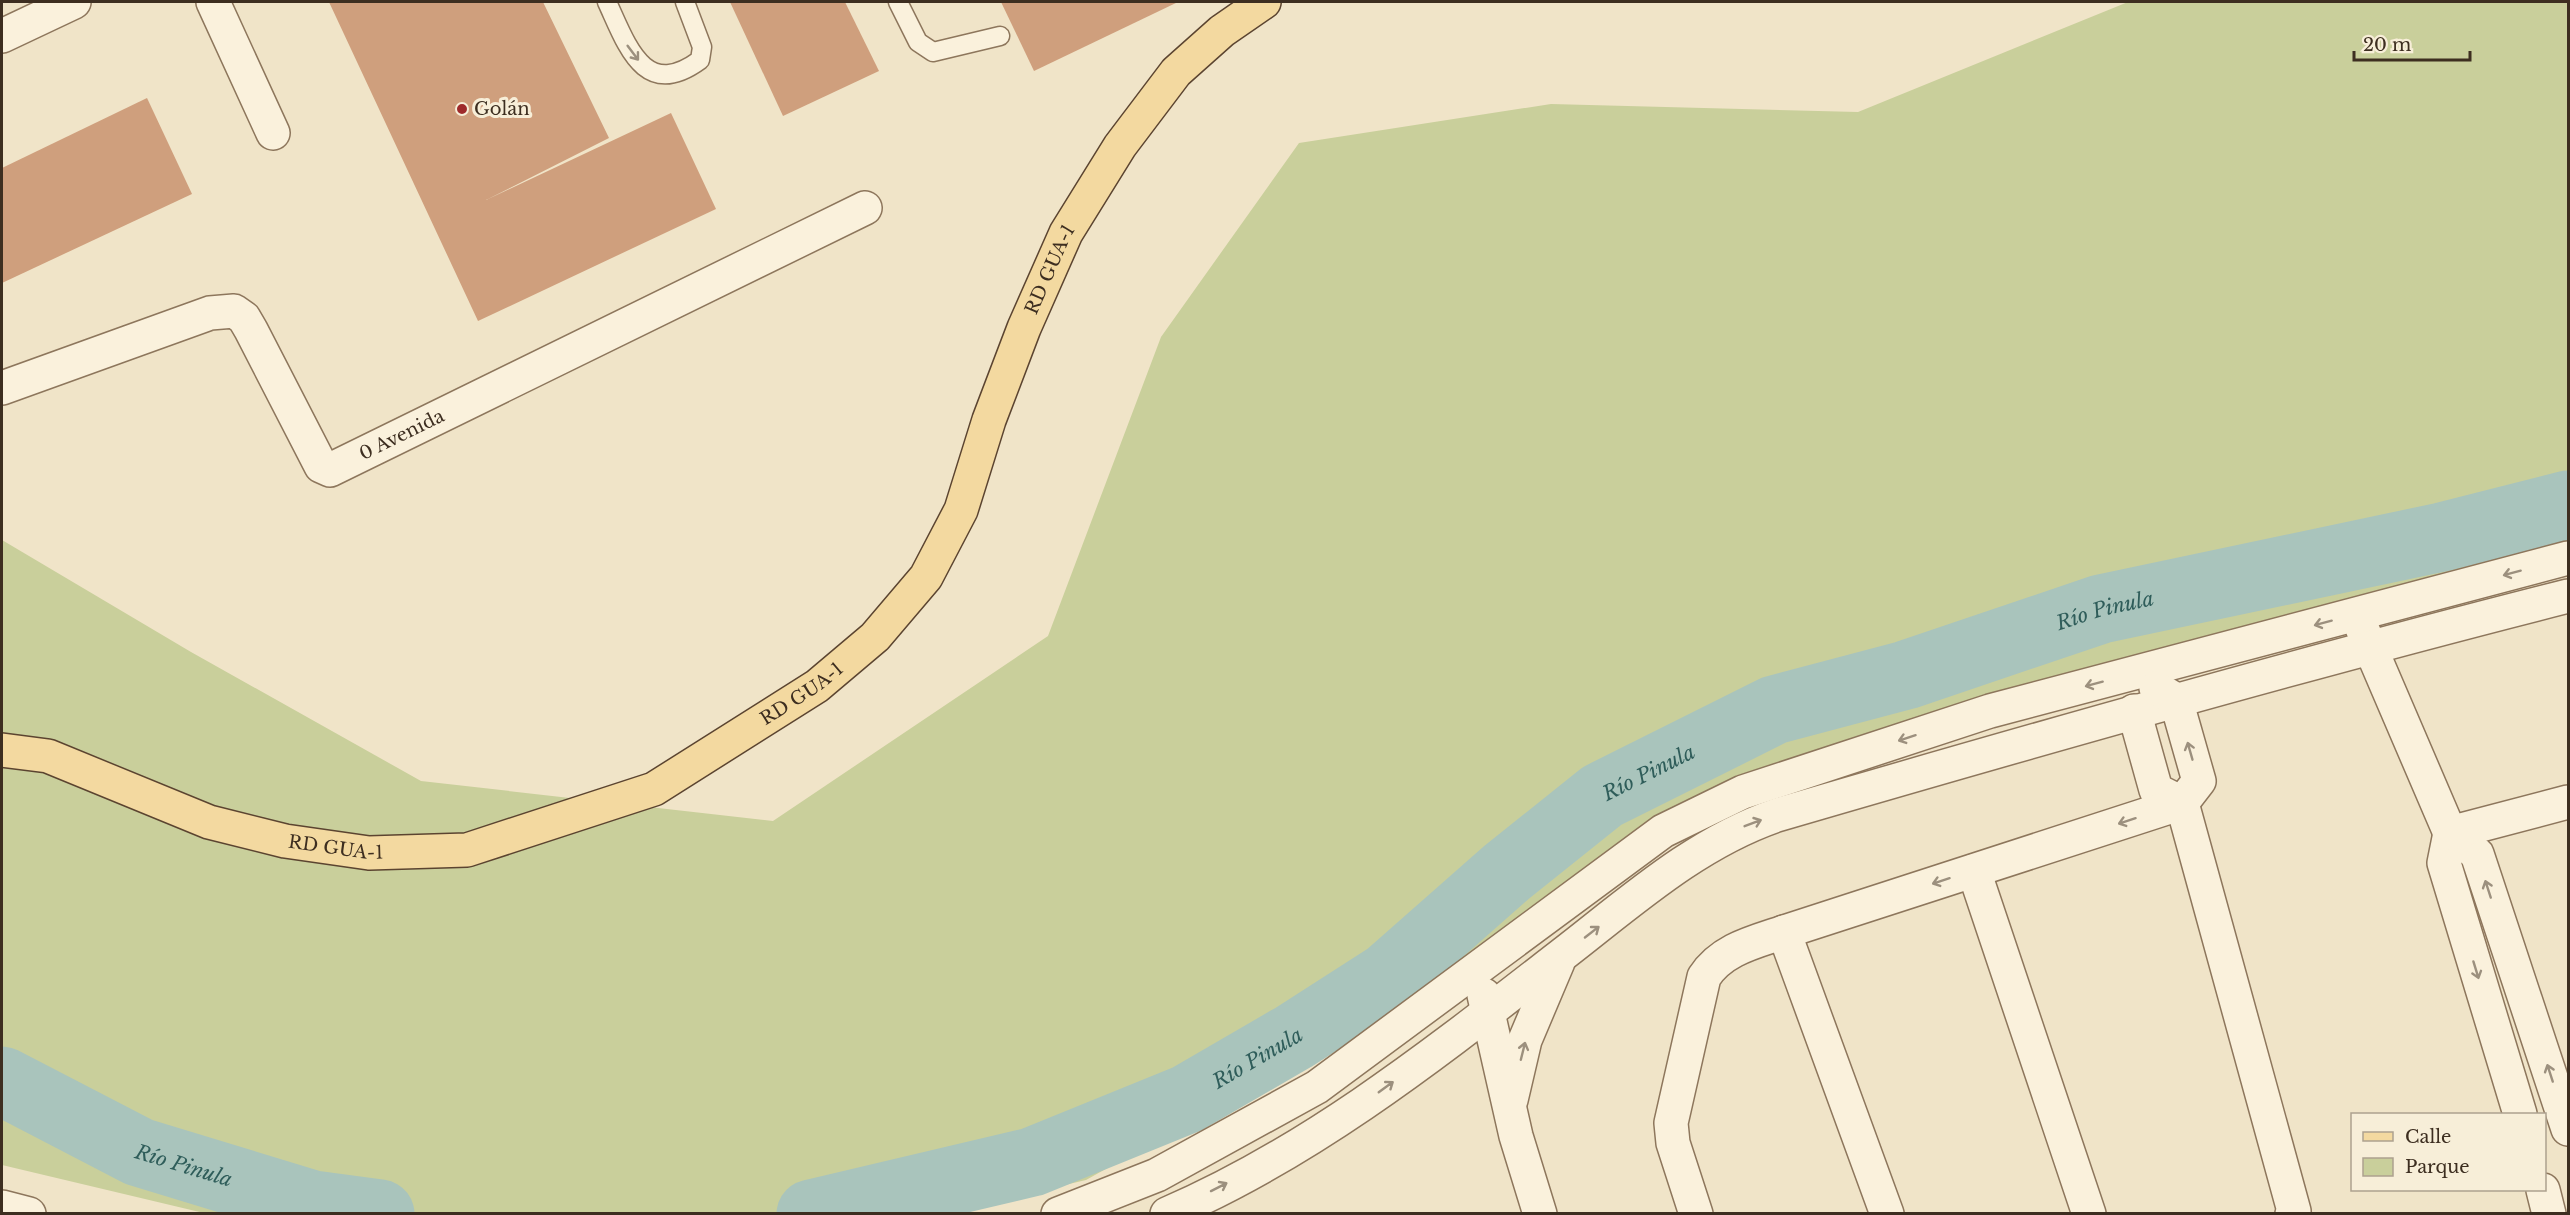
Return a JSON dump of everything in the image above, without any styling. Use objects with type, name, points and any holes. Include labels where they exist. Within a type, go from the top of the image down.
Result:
[{"type":"main road","name":"RD GUA-1","points":[[2,750],[48,756],[209,822],[285,841],[369,854],[467,850],[654,789],[817,686],[875,637],[926,577],[961,510],[989,420],[1020,338],[1066,233],[1120,146],[1176,72],[1222,31],[1264,2]]},
{"type":"street","points":[[2,36],[74,2]]},
{"type":"street","points":[[213,2],[273,133]]},
{"type":"street","name":"0 Avenida","points":[[2,388],[210,313],[234,311],[244,318],[251,330],[321,465],[330,470],[865,208]]},
{"type":"street","points":[[1058,1214],[1157,1175],[1317,1087],[1663,831],[1726,800],[1990,711],[2568,558]]},
{"type":"street","points":[[1167,1214],[1261,1166],[1341,1119],[1487,1013],[1686,859],[1740,829],[1777,815],[2134,711],[2370,646],[2568,596]]},
{"type":"street","points":[[2356,614],[2450,833],[2477,854],[2568,1129]]},
{"type":"street","points":[[1696,1214],[1673,1143],[1671,1110],[1704,977],[1711,965],[1736,949],[1784,932],[2182,803],[2199,781],[2176,700],[2130,675]]},
{"type":"street","points":[[2134,711],[2156,790],[2182,803],[2294,1211],[2292,1214]]},
{"type":"street","points":[[2450,833],[2568,802]]},
{"type":"street","points":[[2450,833],[2444,863],[2520,1113]]},
{"type":"street","points":[[1974,871],[2089,1214]]},
{"type":"street","points":[[1784,932],[1887,1214]]},
{"type":"street","points":[[1509,1108],[1525,1040],[1560,957]]},
{"type":"street","points":[[1479,969],[1509,1108],[1540,1214]]},
{"type":"street","points":[[2542,1191],[2549,1214]]},
{"type":"street","points":[[2,1207],[29,1214]]},
{"type":"lane","points":[[607,2],[627,45],[644,68],[654,74],[666,76],[687,69],[700,60],[702,47],[685,2]]},
{"type":"lane","points":[[898,2],[918,42],[933,52],[1000,36]]},
{"type":"green space","points":[[2128,2],[2568,2],[2568,559],[2197,644],[1823,748],[1596,866],[1389,1011],[1086,1180],[941,1214],[208,1214],[2,1165],[2,540],[191,652],[421,781],[773,821],[1048,636],[1161,337],[1299,143],[1551,104],[1858,112]]},
{"type":"building","points":[[329,2],[543,2],[609,138],[486,200],[671,113],[716,209],[478,321]]},
{"type":"building","points":[[730,2],[845,2],[879,71],[783,116]]},
{"type":"building","points":[[1001,2],[1178,2],[1034,71]]},
{"type":"building","points":[[147,98],[192,194],[2,283],[2,168]]},
{"type":"waterway","name":"Río Pinula","points":[[811,1214],[1032,1162],[1187,1099],[1294,1037],[1389,976],[1507,872],[1602,796],[1774,710],[1906,675],[2101,609],[2442,537],[2568,505]]},
{"type":"waterway","name":"Río Pinula","points":[[2,1081],[139,1152],[313,1205],[380,1214]]},
{"type":"place","name":"Golán","points":[[462,109]]}]
